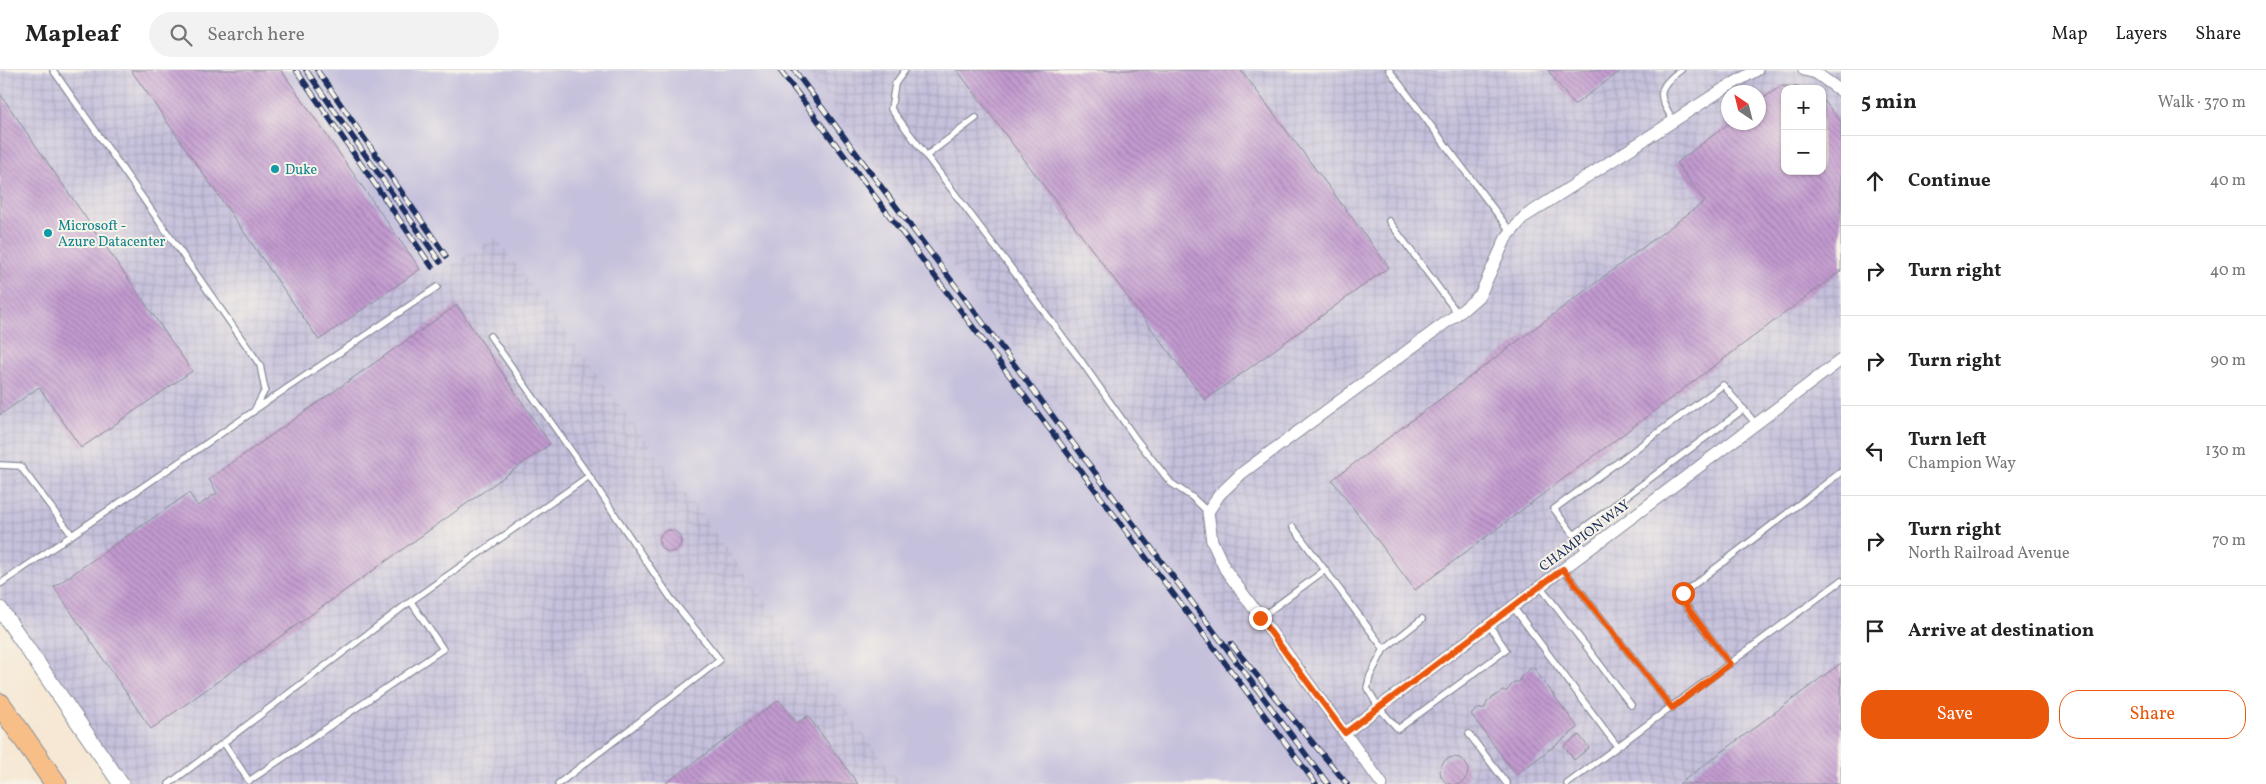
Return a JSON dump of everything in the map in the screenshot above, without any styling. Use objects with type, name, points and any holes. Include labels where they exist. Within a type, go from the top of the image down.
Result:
[{"type":"highway","points":[[0,704],[56,784]]},
{"type":"street","points":[[1382,784],[1225,569],[1212,541],[1208,512],[1219,495],[1242,473],[1458,314],[1480,295],[1506,238],[1524,217],[1757,70]]},
{"type":"street","points":[[1804,70],[1816,73],[1841,91]]},
{"type":"street","name":"CHAMPION WAY","points":[[1345,733],[1841,360]]},
{"type":"street","points":[[0,609],[121,784]]},
{"type":"lane","points":[[53,70],[260,365],[264,390],[254,410]]},
{"type":"lane","points":[[905,70],[895,84],[891,109],[1171,483],[1192,497],[1208,512]]},
{"type":"lane","points":[[1389,70],[1511,232]]},
{"type":"lane","points":[[1674,121],[1662,103],[1661,96],[1667,82],[1681,70]]},
{"type":"lane","points":[[926,156],[976,118]]},
{"type":"lane","points":[[1389,221],[1458,314]]},
{"type":"lane","points":[[0,584],[437,287]]},
{"type":"lane","points":[[490,336],[589,476],[672,600],[720,660],[558,784]]},
{"type":"lane","points":[[1587,552],[1554,509],[1723,385],[1756,424]]},
{"type":"lane","points":[[1574,535],[1744,409]]},
{"type":"lane","points":[[0,465],[20,466],[72,535]]},
{"type":"lane","points":[[1730,664],[1682,600],[1683,593],[1841,472]]},
{"type":"lane","points":[[172,783],[411,602],[589,476]]},
{"type":"lane","points":[[1293,528],[1384,649]]},
{"type":"lane","points":[[1563,569],[1672,708]]},
{"type":"lane","points":[[1260,618],[1325,570]]},
{"type":"lane","points":[[1567,784],[1841,581]]},
{"type":"lane","points":[[1540,586],[1631,705]]},
{"type":"lane","points":[[224,742],[249,781],[443,649],[411,602]]},
{"type":"lane","points":[[1513,607],[1617,746]]},
{"type":"lane","points":[[1422,619],[1384,649],[1370,676],[1367,688],[1379,708],[1398,729],[1506,650],[1488,625]]},
{"type":"lane","points":[[1469,734],[1507,784]]},
{"type":"shaded area","points":[[0,70],[1841,70],[1841,784],[121,784],[0,609]]},
{"type":"shaded area","points":[[282,70],[805,70],[1344,784],[901,784],[496,238],[425,281]]},
{"type":"building","name":"Duke","points":[[131,70],[281,70],[420,269],[319,340]]},
{"type":"building","points":[[957,70],[1241,70],[1389,267],[1205,400]]},
{"type":"building","points":[[1548,70],[1622,70],[1574,105]]},
{"type":"building","points":[[1781,86],[1781,175],[1826,175],[1826,103],[1841,122],[1841,271],[1415,590],[1332,480],[1705,201],[1676,163],[1721,129],[1766,130],[1766,96]]},
{"type":"building","name":"Microsoft - Azure Datacenter","points":[[0,94],[192,371],[81,448],[39,387],[0,415]]},
{"type":"building","points":[[457,305],[550,444],[151,729],[54,587],[189,493],[198,506],[217,493],[209,479]]},
{"type":"building","points":[[670,530],[678,533],[681,541],[678,549],[670,552],[662,549],[659,541],[662,533]]},
{"type":"building","points":[[1841,663],[1841,784],[1679,784]]},
{"type":"building","points":[[1533,667],[1578,728],[1516,775],[1471,714],[1478,709],[1485,708],[1487,702],[1502,691],[1507,691],[1514,682],[1519,682],[1521,676]]},
{"type":"building","points":[[779,700],[797,723],[808,716],[858,784],[665,784]]},
{"type":"building","points":[[1579,735],[1589,748],[1574,760],[1564,746]]},
{"type":"building","points":[[1454,757],[1464,761],[1468,771],[1464,781],[1454,785],[1444,781],[1440,771],[1444,761]]},
{"type":"railway","points":[[296,70],[432,267]]},
{"type":"railway","points":[[306,70],[440,262]]},
{"type":"railway","points":[[317,70],[446,256]]},
{"type":"railway","points":[[780,70],[1316,784]]},
{"type":"railway","points":[[794,70],[1328,784]]},
{"type":"railway","points":[[1231,644],[1347,784]]},
{"type":"place","name":"Duke","points":[[275,169]]},
{"type":"place","name":"Microsoft - Azure Datacenter","points":[[48,233]]},
{"type":"route","points":[[1260,618],[1345,733],[1563,569],[1672,708],[1730,664],[1682,600],[1683,593]]}]
